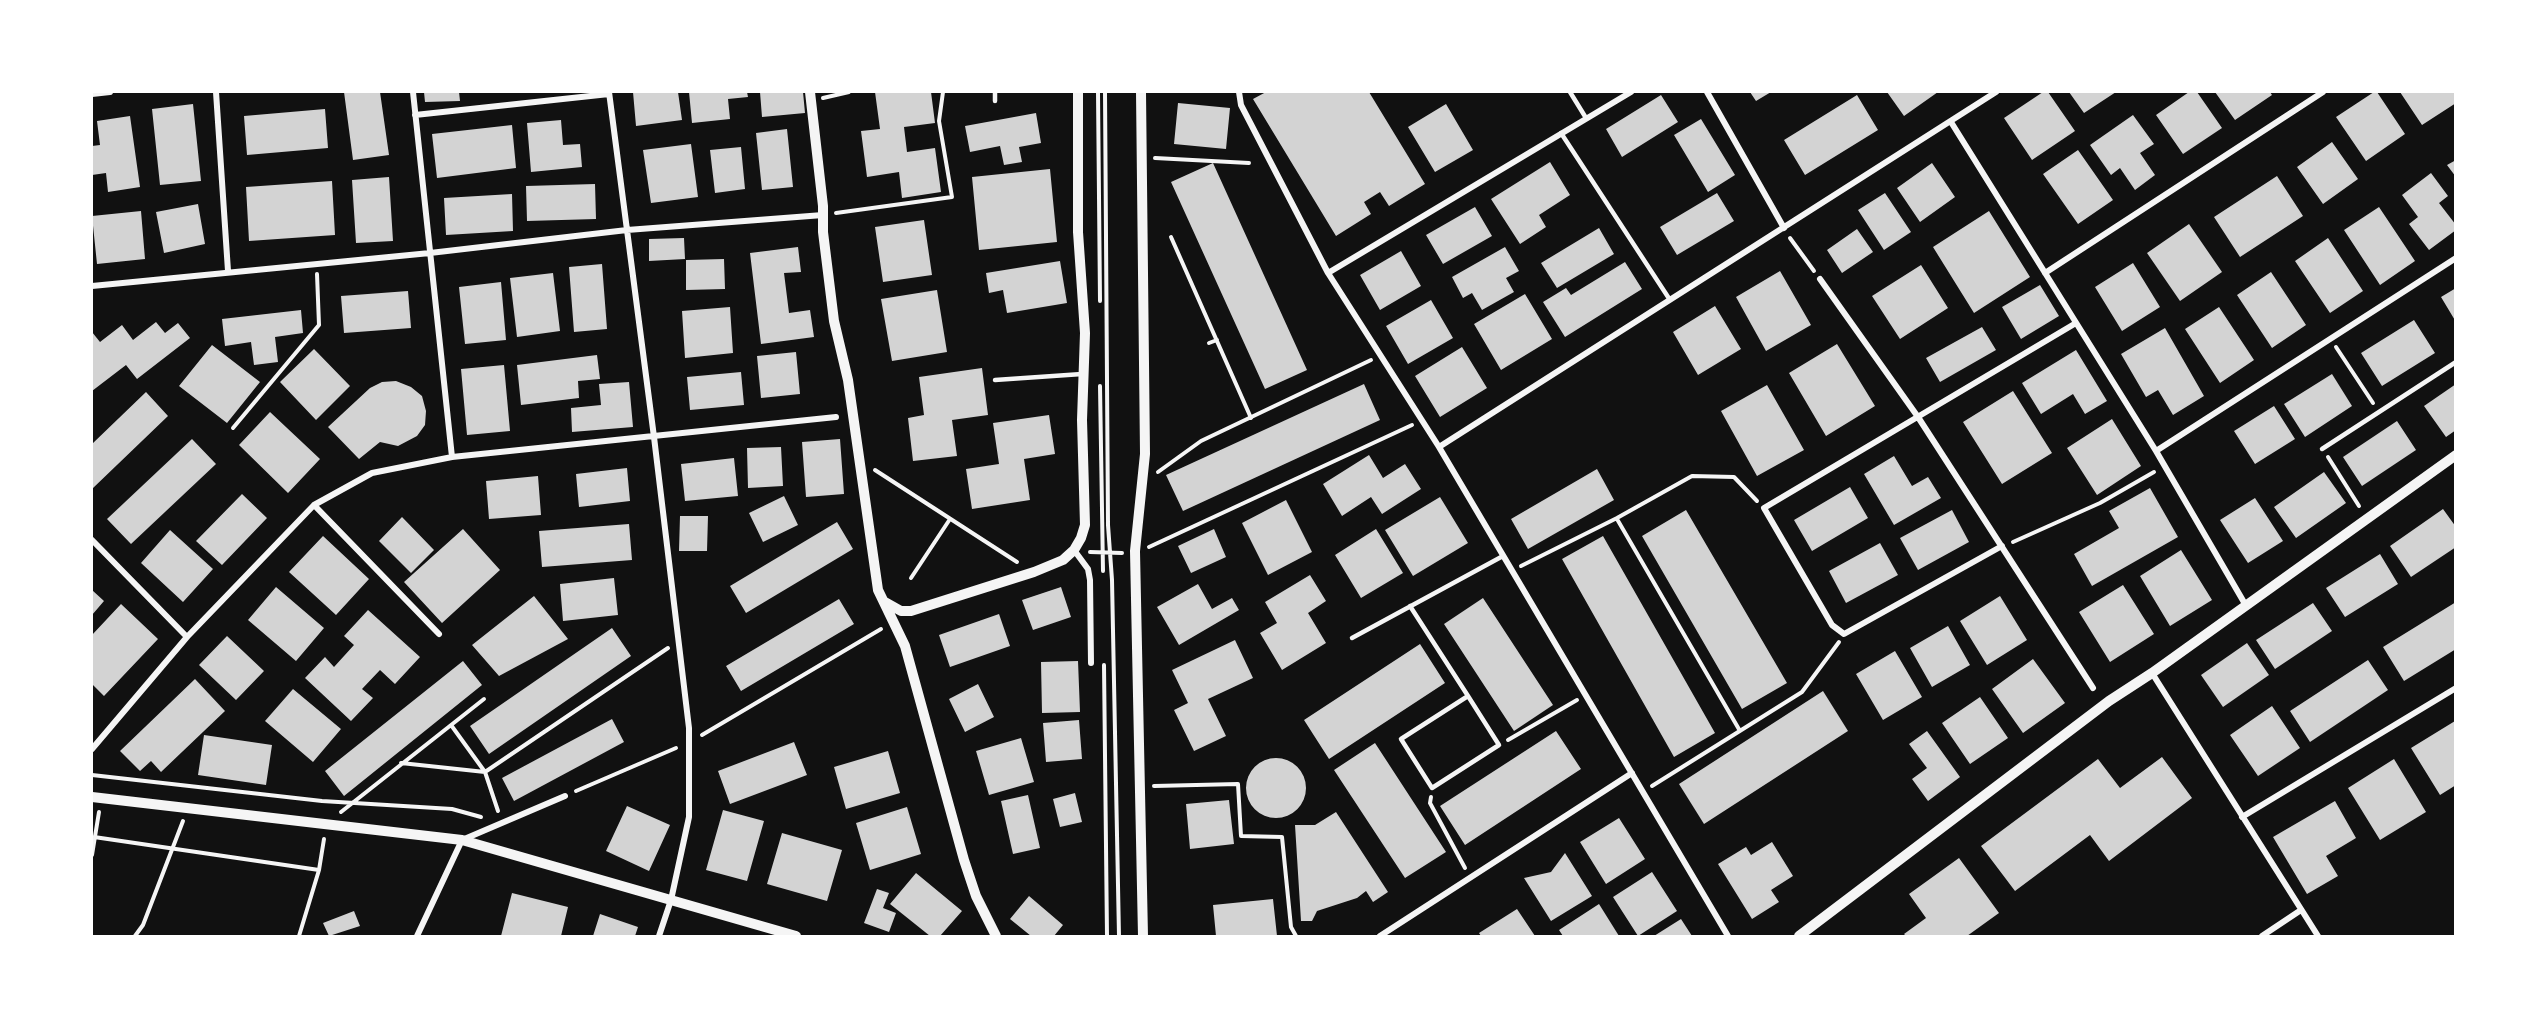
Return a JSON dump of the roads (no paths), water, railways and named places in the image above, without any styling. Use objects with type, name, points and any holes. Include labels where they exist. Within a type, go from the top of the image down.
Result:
[{"type":"street","points":[[92,94],[110,92]]},
{"type":"street","points":[[216,92],[228,271]]},
{"type":"street","points":[[412,92],[452,457]]},
{"type":"street","points":[[881,598],[896,609],[911,611],[1034,572],[1064,560],[1082,538],[1085,525],[1082,374],[1085,333],[1078,232],[1077,92]]},
{"type":"street","points":[[1141,92],[1145,454],[1135,551],[1138,786],[1143,936]]},
{"type":"street","points":[[1239,92],[1241,105],[1328,273],[1439,447],[1728,936]]},
{"type":"street","points":[[1328,273],[1631,92]]},
{"type":"street","points":[[1707,92],[1784,228]]},
{"type":"street","points":[[1439,447],[1996,92]]},
{"type":"street","points":[[2045,273],[2323,92]]},
{"type":"street","points":[[415,115],[609,93],[654,437],[689,743],[689,817],[671,900],[659,936]]},
{"type":"street","points":[[810,96],[834,321],[848,380],[881,598],[905,646],[964,860],[976,896],[996,936]]},
{"type":"street","points":[[1951,122],[2165,465],[2245,604]]},
{"type":"street","points":[[92,286],[430,253],[627,230],[823,215]]},
{"type":"street","points":[[2156,451],[2456,258]]},
{"type":"street","points":[[1820,279],[1918,417],[2093,688]]},
{"type":"street","points":[[2002,546],[1844,634],[1832,625],[1764,508],[2076,323]]},
{"type":"street","points":[[92,749],[187,637],[314,505],[372,474],[452,457],[836,417]]},
{"type":"street","points":[[1798,936],[2109,701],[2152,673],[2245,604],[2456,455]]},
{"type":"street","points":[[314,505],[439,634]]},
{"type":"street","points":[[92,540],[187,637]]},
{"type":"street","points":[[1074,550],[1088,568],[1090,580],[1091,663]]},
{"type":"street","points":[[2152,673],[2318,936]]},
{"type":"street","points":[[2242,817],[2456,688]]},
{"type":"street","points":[[1380,936],[1632,773]]},
{"type":"street","points":[[417,936],[462,840],[565,796]]},
{"type":"street","points":[[96,797],[462,840],[796,936]]},
{"type":"street","points":[[2262,936],[2301,910]]},
{"type":"lane","points":[[995,92],[996,101]]},
{"type":"lane","points":[[1570,92],[1586,118]]},
{"type":"lane","points":[[1561,133],[1670,300]]},
{"type":"lane","points":[[2322,449],[2456,362]]},
{"type":"lane","points":[[995,380],[1082,374]]},
{"type":"lane","points":[[1352,638],[1503,556]]},
{"type":"lane","points":[[1410,606],[1468,696],[1499,745],[1432,788],[1401,739],[1468,696]]}]
